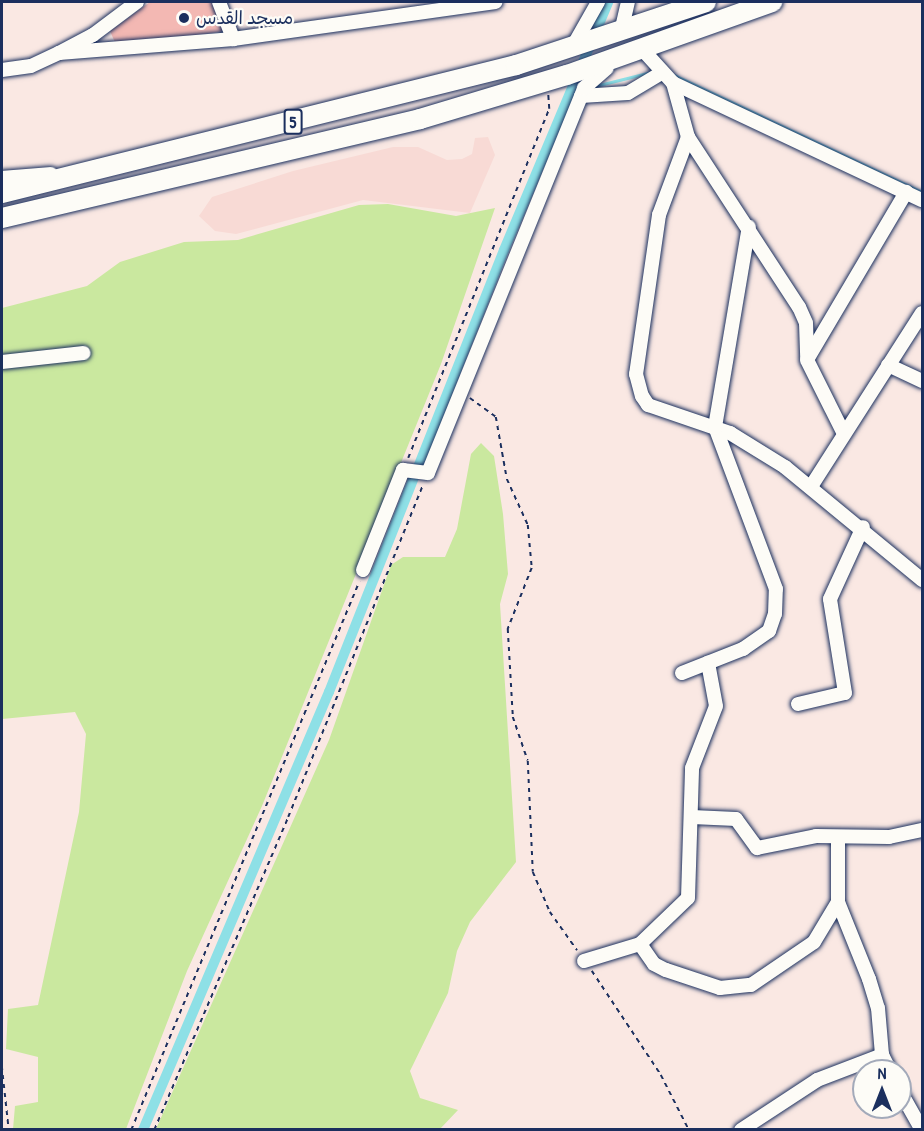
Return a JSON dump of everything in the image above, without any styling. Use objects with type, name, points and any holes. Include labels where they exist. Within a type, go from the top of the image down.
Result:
[{"type":"highway","name":"5","points":[[2,193],[411,92],[578,46],[706,2]]},
{"type":"highway","name":"5","points":[[2,218],[420,119],[608,61],[650,61],[772,2]]},
{"type":"highway","points":[[411,92],[420,119]]},
{"type":"street","points":[[2,70],[31,66],[59,53],[93,35],[137,2]]},
{"type":"street","points":[[219,2],[233,39]]},
{"type":"street","points":[[59,53],[233,39],[437,6],[495,2]]},
{"type":"street","points":[[578,46],[598,2]]},
{"type":"street","points":[[615,34],[628,2]]},
{"type":"street","points":[[650,61],[672,83],[922,200]]},
{"type":"street","points":[[363,570],[464,384],[581,96],[597,72],[650,61]]},
{"type":"street","points":[[581,96],[628,93],[650,61]]},
{"type":"street","points":[[672,83],[688,137],[800,307],[806,323],[807,360],[843,432]]},
{"type":"street","points":[[688,137],[659,215],[636,374],[648,405],[715,427],[812,485],[922,580]]},
{"type":"street","points":[[2,178],[83,173]]},
{"type":"street","points":[[807,360],[906,192]]},
{"type":"street","points":[[682,673],[743,649],[770,631],[776,589],[715,427],[748,227]]},
{"type":"street","points":[[812,485],[843,432],[922,313]]},
{"type":"street","points":[[2,362],[84,353]]},
{"type":"street","points":[[888,365],[922,381]]},
{"type":"street","points":[[798,704],[844,693],[831,599],[863,527]]},
{"type":"street","points":[[585,961],[640,944],[688,898],[692,768],[716,706],[708,663]]},
{"type":"street","points":[[692,817],[736,819],[757,848],[816,836],[889,837],[922,830]]},
{"type":"street","points":[[838,838],[838,902],[878,1008],[884,1059]]},
{"type":"street","points":[[640,944],[654,964],[666,970],[720,988],[751,985],[814,942],[838,902]]},
{"type":"street","points":[[741,1130],[817,1080],[882,1055]]},
{"type":"street","points":[[912,1112],[922,1130]]},
{"type":"path","points":[[154,1130],[288,817],[549,109],[550,98],[536,85]]},
{"type":"path","points":[[464,384],[473,402],[496,417],[507,479],[528,525],[532,568],[508,629],[513,717],[528,761],[531,789],[531,862],[550,912],[661,1076],[689,1130]]},
{"type":"path","points":[[131,1130],[363,570]]},
{"type":"path","points":[[2,1066],[9,1130]]},
{"type":"shaded area","points":[[488,137],[495,155],[470,213],[363,200],[236,234],[215,231],[199,216],[212,197],[293,171],[393,147],[418,147],[447,160],[462,159],[472,154],[475,138]]},
{"type":"green space","points":[[388,204],[456,216],[495,208],[441,364],[262,806],[187,971],[126,1129],[13,1129],[15,1106],[38,1102],[38,1057],[6,1049],[8,1009],[38,1005],[79,812],[86,734],[75,712],[2,719],[2,308],[87,286],[120,262],[184,242],[238,240],[359,205]]},
{"type":"green space","points":[[481,443],[494,456],[503,514],[508,574],[500,604],[516,862],[470,922],[457,951],[448,993],[410,1071],[420,1098],[458,1110],[440,1129],[156,1129],[329,740],[391,565],[403,557],[445,557],[457,529],[471,454]]},
{"type":"building","points":[[150,2],[214,2],[224,31],[117,47],[110,31]]},
{"type":"waterway","points":[[143,1130],[329,692],[504,250],[608,2]]},
{"type":"waterway","points":[[595,86],[651,72]]},
{"type":"waterway","points":[[672,74],[922,192]]},
{"type":"place","name":"مسجد القدس","points":[[184,18]]}]
